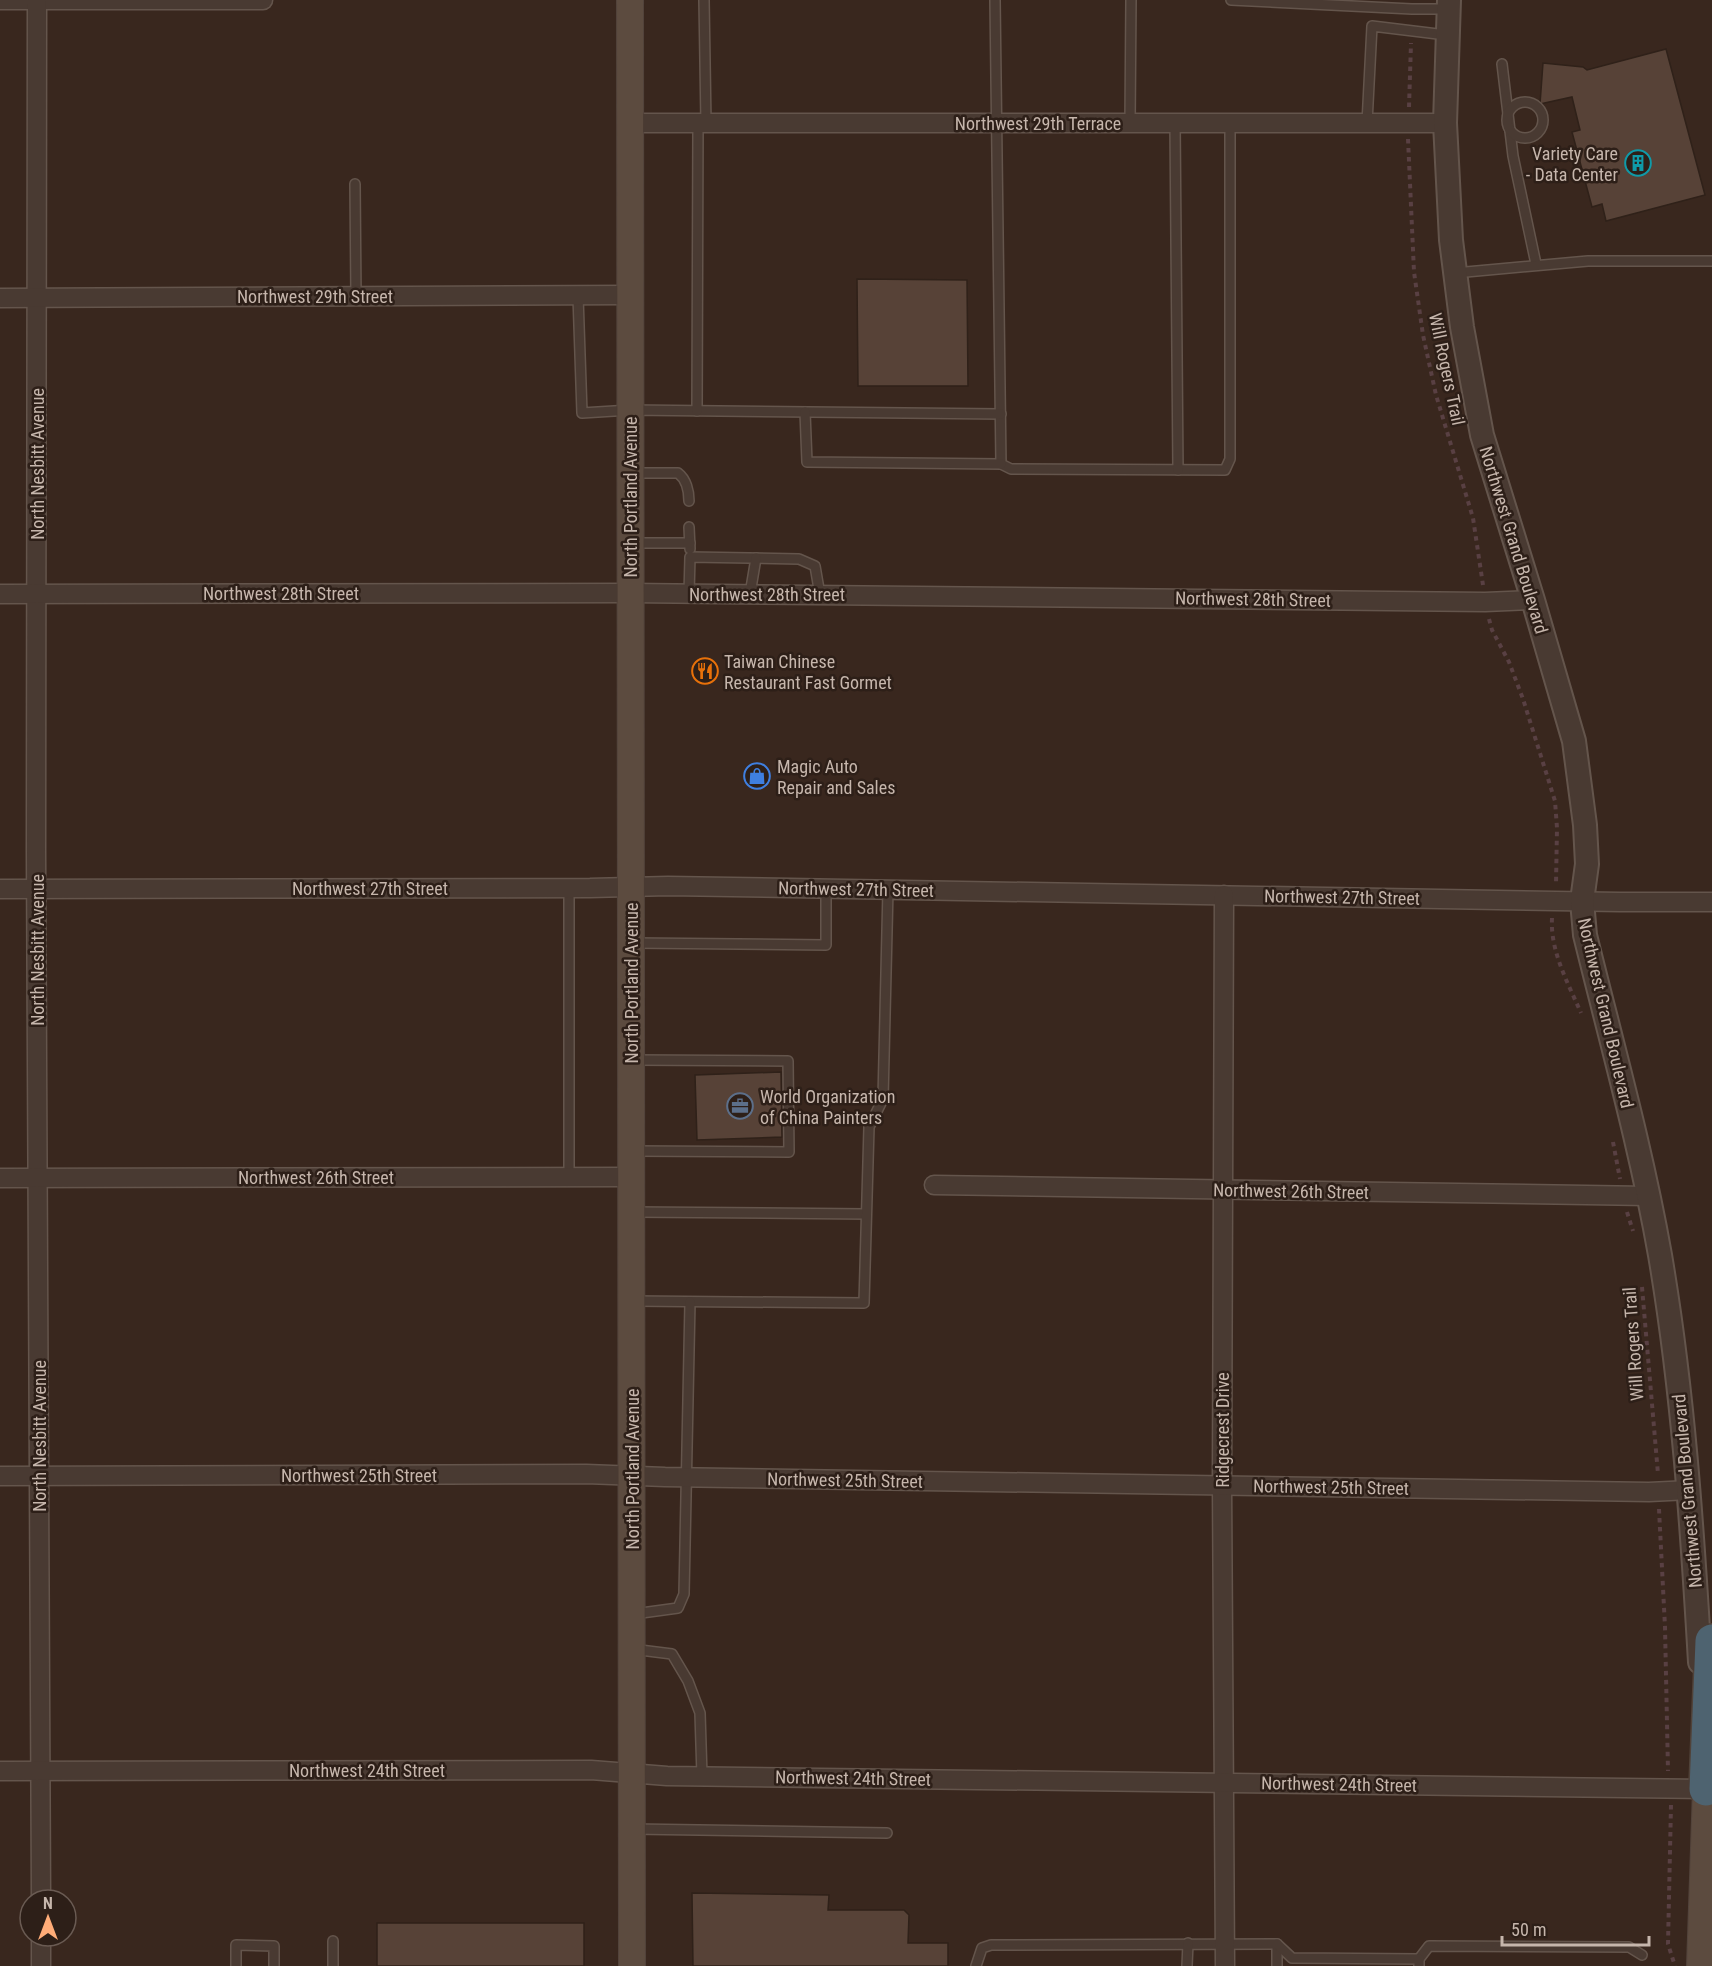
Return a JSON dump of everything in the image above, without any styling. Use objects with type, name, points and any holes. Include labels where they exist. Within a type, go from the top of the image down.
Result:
[{"type":"highway","points":[[1706,1789],[1712,1641]]},
{"type":"main road","name":"North Portland Avenue","points":[[630,0],[632,1966]]},
{"type":"main road","name":"Northwest Grand Boulevard","points":[[1700,1966],[1706,1789]]},
{"type":"street","points":[[0,0],[263,0]]},
{"type":"street","name":"North Nesbitt Avenue","points":[[37,1],[37,889],[41,1888]]},
{"type":"street","name":"Northwest Grand Boulevard","points":[[1449,4],[1445,123],[1451,240],[1462,327],[1482,435],[1574,741],[1585,825],[1587,864],[1582,902],[1585,935],[1648,1196],[1675,1351],[1690,1490],[1706,1789]]},
{"type":"street","name":"Northwest 29th Terrace","points":[[630,123],[1445,123]]},
{"type":"street","name":"Northwest 29th Street","points":[[0,297],[630,295]]},
{"type":"street","name":"Northwest 28th Street","points":[[0,594],[630,593],[1485,602],[1533,600]]},
{"type":"street","name":"Northwest 27th Street","points":[[0,889],[826,888],[1582,902],[1705,902]]},
{"type":"street","name":"Ridgecrest Drive","points":[[1224,895],[1222,1782],[1225,1966]]},
{"type":"street","name":"Northwest 26th Street","points":[[0,1178],[632,1177]]},
{"type":"street","name":"Northwest 26th Street","points":[[934,1185],[1648,1196]]},
{"type":"street","name":"Northwest 25th Street","points":[[0,1476],[586,1474],[685,1478],[1649,1492],[1690,1490]]},
{"type":"street","name":"Northwest 24th Street","points":[[0,1771],[591,1770],[702,1776],[1706,1789]]},
{"type":"street","points":[[41,1948],[41,1966]]},
{"type":"lane","points":[[697,411],[704,0]]},
{"type":"lane","points":[[995,0],[1001,464]]},
{"type":"lane","points":[[1130,123],[1131,0]]},
{"type":"lane","points":[[1231,0],[1449,4]]},
{"type":"lane","points":[[1367,123],[1372,26],[1448,35]]},
{"type":"lane","points":[[1502,64],[1508,122],[1536,264]]},
{"type":"lane","points":[[1175,123],[1178,470]]},
{"type":"lane","points":[[806,412],[807,462],[1001,464],[1011,469],[1225,470],[1230,459],[1230,123]]},
{"type":"lane","points":[[355,184],[356,296]]},
{"type":"lane","points":[[1455,273],[1588,261],[1712,261]]},
{"type":"lane","points":[[578,296],[582,413],[630,410],[1001,414]]},
{"type":"lane","points":[[630,473],[678,473],[689,492],[689,501]]},
{"type":"lane","points":[[689,527],[689,594]]},
{"type":"lane","points":[[630,543],[690,543]]},
{"type":"lane","points":[[690,557],[807,561],[815,566],[820,595]]},
{"type":"lane","points":[[750,594],[756,558]]},
{"type":"lane","points":[[569,888],[569,1177]]},
{"type":"lane","points":[[631,943],[826,945],[826,888]]},
{"type":"lane","points":[[632,1301],[864,1303],[869,1128],[883,1099],[888,889]]},
{"type":"lane","points":[[632,1060],[788,1062],[789,1152],[632,1151]]},
{"type":"lane","points":[[632,1212],[866,1214]]},
{"type":"lane","points":[[632,1614],[678,1608],[684,1594],[690,1302]]},
{"type":"lane","points":[[632,1649],[672,1654],[688,1681],[700,1713],[702,1776]]},
{"type":"lane","points":[[633,1829],[887,1833]]},
{"type":"lane","points":[[333,1941],[333,1966]]},
{"type":"lane","points":[[1187,1966],[1188,1943]]},
{"type":"lane","points":[[1277,1944],[1277,1966]]},
{"type":"lane","points":[[975,1966],[982,1948],[991,1945],[1277,1944],[1292,1958],[1419,1962],[1429,1946],[1629,1947],[1642,1955]]},
{"type":"lane","points":[[236,1966],[236,1945],[274,1946],[274,1966]]},
{"type":"path","points":[[1409,100],[1411,48]]},
{"type":"path","name":"Will Rogers Trail","points":[[1408,141],[1414,272],[1423,335],[1436,395],[1473,518],[1485,602],[1492,630],[1509,662],[1523,699],[1555,801],[1556,874]]},
{"type":"path","points":[[1551,928],[1555,948],[1586,1022]]},
{"type":"path","points":[[1613,1139],[1615,1162]]},
{"type":"path","points":[[1629,1222],[1637,1239]]},
{"type":"path","name":"Will Rogers Trail","points":[[1642,1282],[1657,1467]]},
{"type":"path","points":[[1659,1516],[1665,1627],[1668,1761]]},
{"type":"path","points":[[1671,1820],[1668,1944],[1675,1966]]},
{"type":"building","name":"Variety Care - Data Center","points":[[1666,49],[1705,195],[1606,221],[1602,204],[1592,207],[1572,132],[1580,130],[1572,97],[1540,104],[1543,63],[1583,67],[1587,70]]},
{"type":"building","points":[[857,279],[967,280],[968,386],[858,386]]},
{"type":"building","name":"World Organization of China Painters","points":[[781,1072],[782,1137],[697,1140],[695,1075]]},
{"type":"building","points":[[692,1893],[829,1895],[828,1910],[904,1910],[909,1915],[908,1943],[948,1943],[948,1966],[693,1966]]},
{"type":"building","points":[[377,1923],[584,1923],[584,1966],[377,1966]]},
{"type":"place","name":"Variety Care - Data Center","points":[[1638,163]]},
{"type":"place","name":"Taiwan Chinese Restaurant Fast Gormet","points":[[705,671]]},
{"type":"place","name":"Magic Auto Repair and Sales","points":[[757,776]]},
{"type":"place","name":"World Organization of China Painters","points":[[740,1106]]}]
